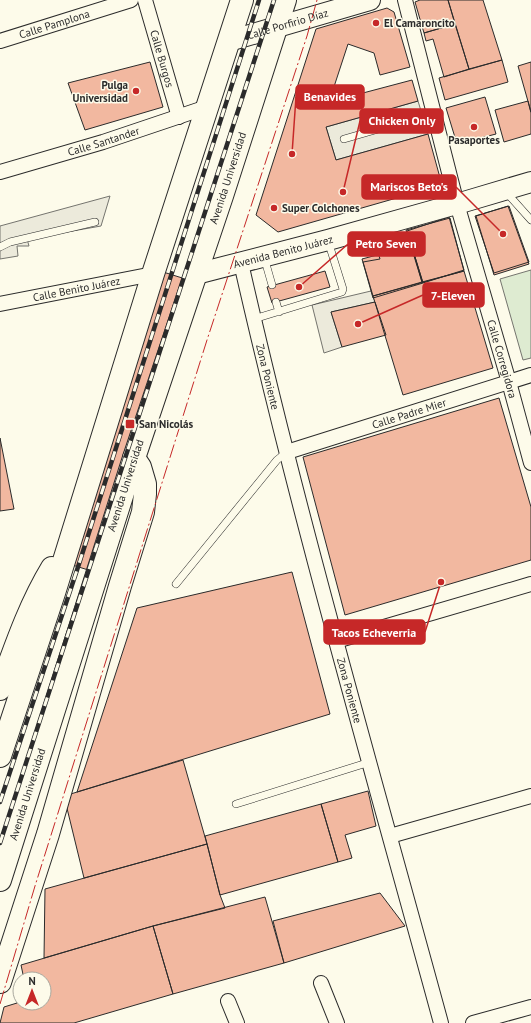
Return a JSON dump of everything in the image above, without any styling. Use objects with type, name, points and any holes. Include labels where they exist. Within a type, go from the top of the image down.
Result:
[{"type":"highway","points":[[0,756],[54,593],[152,274],[242,0]]},
{"type":"highway","name":"Avenida Universidad","points":[[0,880],[134,458],[196,274],[285,0]]},
{"type":"highway","points":[[0,982],[48,834],[143,512],[146,494],[145,484],[140,467],[134,458]]},
{"type":"highway","points":[[0,689],[24,623],[44,582],[69,543]]},
{"type":"street","name":"Calle Pamplona","points":[[0,41],[131,0]]},
{"type":"street","name":"Calle Burgos","points":[[145,0],[179,117]]},
{"type":"street","name":"Calle Porfirio Díaz","points":[[229,40],[370,0]]},
{"type":"street","name":"Calle Corregidora","points":[[405,0],[457,204],[531,463]]},
{"type":"street","name":"Calle Santander","points":[[0,172],[103,142],[207,107]]},
{"type":"street","name":"Avenida Benito Juárez","points":[[196,274],[328,240],[531,182]]},
{"type":"street","name":"Zona Poniente","points":[[241,263],[287,452],[336,641],[441,1023]]},
{"type":"street","name":"Calle Benito Juárez","points":[[0,304],[152,274]]},
{"type":"street","name":"Calle Padre Mier","points":[[287,452],[531,376]]},
{"type":"street","points":[[336,641],[531,584]]},
{"type":"street","points":[[390,836],[531,796]]},
{"type":"street","points":[[321,982],[338,1023]]},
{"type":"street","points":[[228,1001],[237,1023]]},
{"type":"street","points":[[473,1023],[531,1007]]},
{"type":"lane","points":[[344,139],[434,113]]},
{"type":"lane","points":[[505,190],[531,220]]},
{"type":"lane","points":[[0,247],[10,242],[95,222]]},
{"type":"lane","points":[[254,319],[342,292],[343,289],[328,240]]},
{"type":"lane","points":[[264,257],[272,285]]},
{"type":"lane","points":[[276,302],[279,312]]},
{"type":"lane","points":[[176,584],[276,460],[287,452]]},
{"type":"lane","points":[[236,804],[370,762]]},
{"type":"green space","points":[[531,270],[531,358],[523,360],[500,279]]},
{"type":"shaded area","points":[[418,101],[428,134],[336,160],[326,127]]},
{"type":"shaded area","points":[[110,196],[101,226],[27,239],[29,246],[17,246],[18,256],[0,259],[0,226]]},
{"type":"shaded area","points":[[371,291],[375,302],[331,312],[342,347],[324,353],[312,305]]},
{"type":"building","points":[[420,0],[448,0],[455,24],[424,33],[415,2]]},
{"type":"building","points":[[448,0],[483,0],[502,60],[469,69]]},
{"type":"building","points":[[387,8],[394,12],[410,67],[380,75],[374,53],[348,44],[329,102],[412,80],[418,101],[326,127],[336,160],[428,134],[442,185],[278,232],[256,215],[316,29]]},
{"type":"building","points":[[455,24],[469,69],[444,77],[433,39],[426,41],[424,33]]},
{"type":"building","points":[[502,60],[508,82],[445,100],[439,78]]},
{"type":"building","points":[[150,62],[163,107],[85,130],[68,83]]},
{"type":"building","points":[[531,62],[531,112],[518,66]]},
{"type":"building","points":[[485,97],[496,134],[457,144],[446,108]]},
{"type":"building","points":[[528,101],[531,113],[531,134],[504,142],[495,110]]},
{"type":"building","points":[[508,206],[529,264],[494,275],[476,216]]},
{"type":"building","points":[[509,206],[529,262],[494,273],[475,216]]},
{"type":"building","points":[[449,217],[464,270],[423,283],[407,231]]},
{"type":"building","points":[[450,218],[464,271],[422,282],[406,230]]},
{"type":"building","points":[[393,244],[394,253],[412,247],[422,282],[373,296],[363,262],[380,259],[377,249]]},
{"type":"building","points":[[394,244],[396,249],[411,244],[423,283],[373,298],[362,259],[377,255],[376,249]]},
{"type":"building","points":[[160,271],[195,282],[101,574],[66,563]]},
{"type":"building","points":[[325,271],[330,287],[272,303],[267,287]]},
{"type":"building","points":[[464,271],[493,368],[403,395],[373,296]]},
{"type":"building","points":[[375,302],[386,335],[342,347],[331,312]]},
{"type":"building","points":[[499,398],[531,507],[531,560],[345,615],[303,457]]},
{"type":"building","points":[[0,438],[14,509],[0,511]]},
{"type":"building","points":[[292,572],[330,714],[77,792],[137,608]]},
{"type":"building","points":[[183,760],[207,844],[84,878],[64,796]]},
{"type":"building","points":[[368,791],[376,826],[345,835],[352,858],[338,862],[321,804]]},
{"type":"building","points":[[321,804],[338,862],[220,895],[205,836]]},
{"type":"building","points":[[207,844],[220,895],[225,908],[153,926],[44,958],[45,889]]},
{"type":"building","points":[[380,893],[405,926],[284,963],[273,921]]},
{"type":"building","points":[[265,897],[284,963],[173,994],[153,926]]},
{"type":"building","points":[[153,926],[173,994],[74,1023],[0,1023],[4,1007],[12,1005],[12,1011],[52,1011],[52,971],[22,971],[21,965]]},
{"type":"railway","points":[[0,802],[78,567],[259,0]]},
{"type":"railway","points":[[0,843],[274,0]]},
{"type":"power","points":[[0,1004],[35,886],[207,340],[307,36],[317,0]]},
{"type":"place","name":"El Camaroncito","points":[[376,23]]},
{"type":"place","name":"Pulga Universidad","points":[[136,91]]},
{"type":"place","name":"Pasaportes","points":[[474,127]]},
{"type":"place","name":"Benavides","points":[[292,154]]},
{"type":"place","name":"Chicken Only","points":[[343,192]]},
{"type":"place","name":"Super Colchones","points":[[274,208]]},
{"type":"place","name":"Mariscos Beto's","points":[[503,234]]},
{"type":"place","name":"Petro Seven","points":[[299,287]]},
{"type":"place","name":"7-Eleven","points":[[358,324]]},
{"type":"place","name":"San Nicolás","points":[[130,424]]},
{"type":"place","name":"Tacos Echeverria","points":[[441,582]]}]
